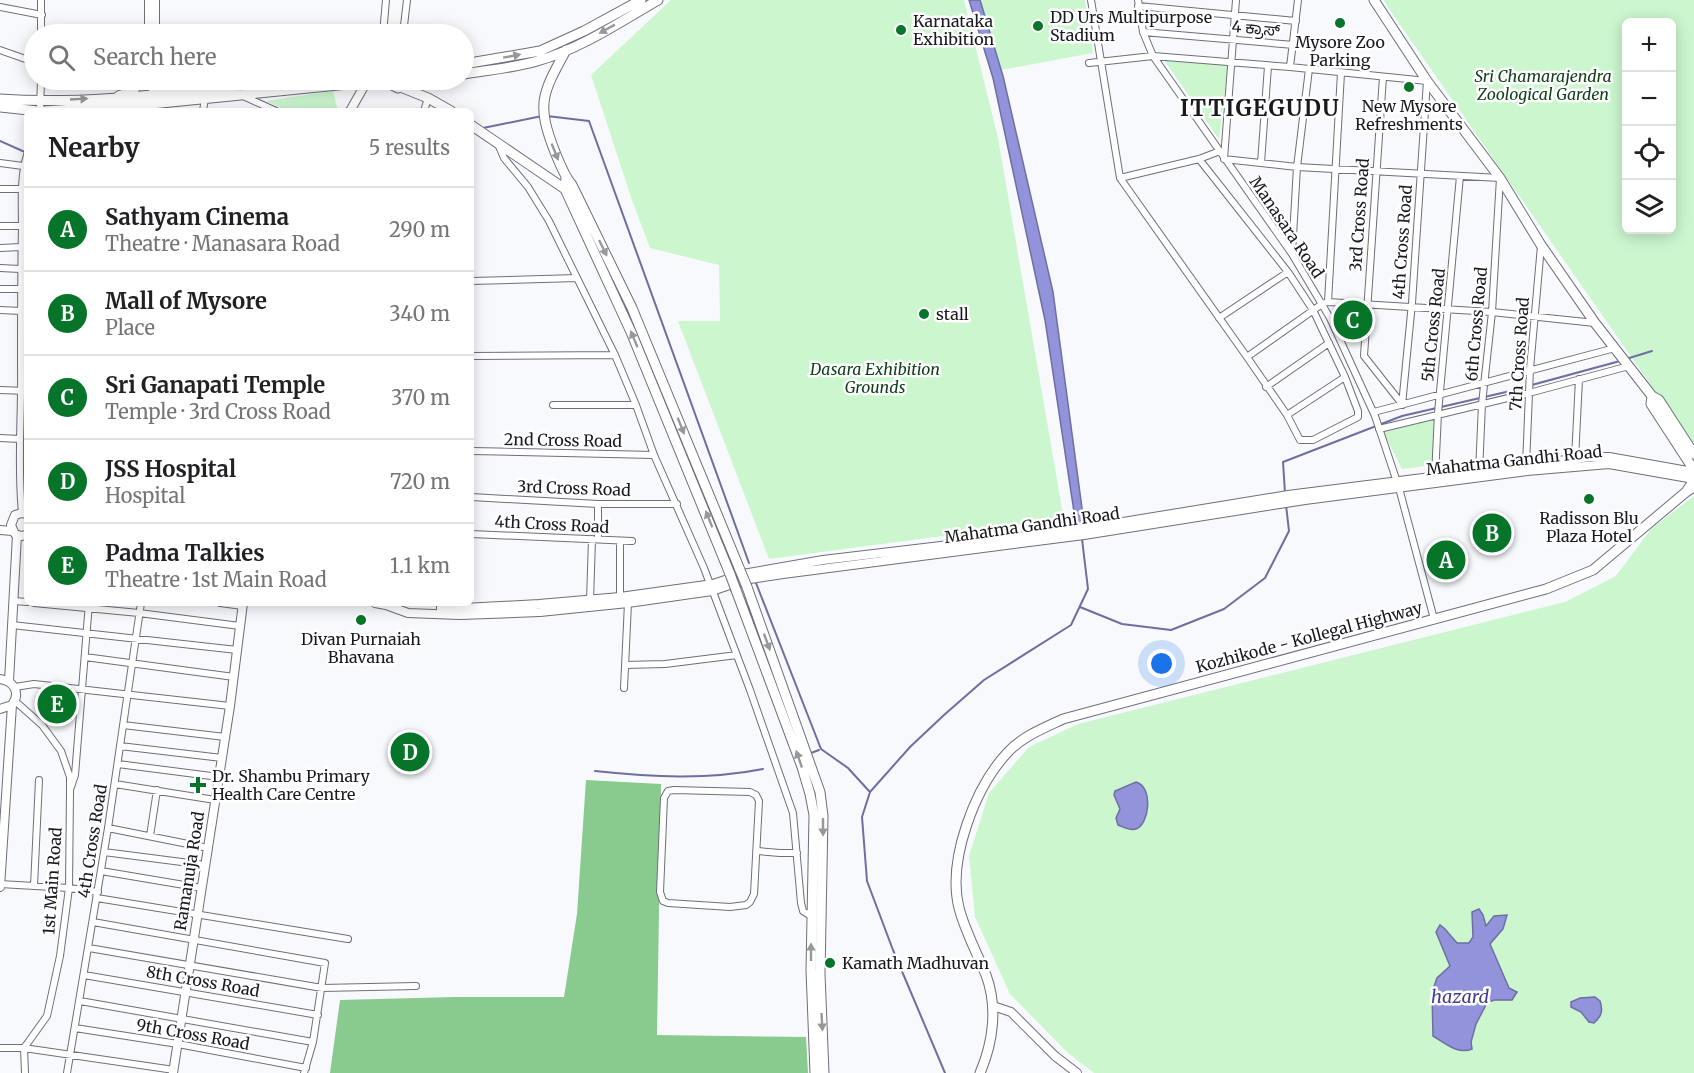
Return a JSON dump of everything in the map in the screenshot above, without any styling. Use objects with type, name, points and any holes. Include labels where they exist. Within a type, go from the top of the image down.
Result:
[{"type":"main road","points":[[149,0],[149,24]]},
{"type":"main road","points":[[155,0],[155,24]]},
{"type":"main road","points":[[474,73],[516,67],[539,61],[641,0]]},
{"type":"main road","points":[[474,62],[580,45],[658,0]]},
{"type":"main road","points":[[1374,0],[1426,81],[1500,178],[1541,245],[1595,323],[1652,396],[1659,400],[1694,454]]},
{"type":"main road","points":[[563,46],[543,107],[545,125],[568,184],[735,572],[747,587],[820,792],[823,816],[820,974],[824,1073]]},
{"type":"main road","points":[[47,108],[110,98],[134,90]]},
{"type":"main road","points":[[110,98],[151,103],[192,90]]},
{"type":"main road","points":[[59,108],[151,103],[278,90]]},
{"type":"main road","points":[[352,108],[362,90]]},
{"type":"main road","points":[[408,90],[446,108]]},
{"type":"main road","points":[[0,99],[37,108]]},
{"type":"main road","points":[[0,107],[24,108]]},
{"type":"main road","points":[[476,128],[497,143],[568,184]]},
{"type":"main road","points":[[1652,396],[1651,405],[1694,471]]},
{"type":"main road","name":"Mahatma Gandhi Road","points":[[1398,485],[1436,477],[1526,465],[1609,457],[1694,471]]},
{"type":"main road","name":"Mahatma Gandhi Road","points":[[391,606],[408,613],[440,608],[460,615],[540,612],[628,603],[711,588],[743,574],[778,567],[1079,532],[1289,499],[1527,471],[1609,464],[1694,479]]},
{"type":"main road","name":"Kozhikode - Kollegal Highway","points":[[980,1073],[991,1039],[993,1006],[987,978],[959,908],[956,873],[970,818],[979,794],[1009,750],[1029,735],[1063,719],[1546,589],[1593,570],[1690,490],[1694,479]]},
{"type":"main road","points":[[0,885],[4,764],[14,703],[8,683],[17,532],[15,515],[24,514]]},
{"type":"main road","points":[[0,524],[17,532]]},
{"type":"main road","points":[[0,530],[17,532]]},
{"type":"main road","points":[[735,572],[736,590],[791,736],[810,794],[814,815],[811,970],[815,1073]]},
{"type":"main road","name":"Mahatma Gandhi Road","points":[[400,606],[408,609],[440,608],[590,600],[711,588]]},
{"type":"main road","name":"Ramanuja Road","points":[[173,1071],[230,706],[243,606]]},
{"type":"main road","points":[[0,709],[14,703]]},
{"type":"main road","points":[[993,1006],[1011,1012],[1055,1056],[1077,1073]]},
{"type":"street","points":[[41,0],[42,24]]},
{"type":"street","points":[[384,24],[386,0]]},
{"type":"street","points":[[404,24],[406,0]]},
{"type":"street","points":[[1091,0],[1120,178],[1287,415],[1300,440],[1313,440],[1358,417],[1358,411],[1345,377],[1312,310],[1288,272],[1199,159]]},
{"type":"street","points":[[1236,0],[1224,159],[1297,167],[1500,178]]},
{"type":"street","points":[[1290,67],[1298,0]]},
{"type":"street","points":[[1138,3],[1296,21]]},
{"type":"street","name":"Manasara Road","points":[[1138,3],[1143,32],[1153,57],[1325,302],[1375,414],[1398,485],[1434,620]]},
{"type":"street","points":[[0,7],[42,15]]},
{"type":"street","name":"4 ಕ್ರಾಸ್","points":[[1143,32],[1294,45]]},
{"type":"street","points":[[0,50],[24,58]]},
{"type":"street","points":[[1089,63],[1153,57],[1290,67],[1426,81]]},
{"type":"street","points":[[1261,163],[1268,66]]},
{"type":"street","points":[[1292,254],[1297,167],[1309,69]]},
{"type":"street","points":[[1325,302],[1341,73]]},
{"type":"street","name":"3rd Cross Road","points":[[1383,77],[1364,356],[1402,405]]},
{"type":"street","name":"4th Cross Road","points":[[1402,405],[1412,307],[1426,81]]},
{"type":"street","points":[[41,90],[41,108]]},
{"type":"street","points":[[239,94],[269,108]]},
{"type":"street","points":[[203,108],[205,98]]},
{"type":"street","points":[[425,108],[428,98]]},
{"type":"street","points":[[497,143],[504,158],[528,188],[549,221],[615,355],[654,456],[711,588],[794,813],[801,903],[803,911],[811,915]]},
{"type":"street","points":[[1120,178],[1199,159],[1220,151]]},
{"type":"street","points":[[0,163],[23,166],[20,269],[23,289],[21,311],[24,391],[20,439],[23,469],[18,478],[24,514]]},
{"type":"street","name":"5th Cross Road","points":[[1436,477],[1438,413],[1460,176]]},
{"type":"street","name":"6th Cross Road","points":[[1479,472],[1482,402],[1492,312],[1500,178]]},
{"type":"street","points":[[0,189],[22,189]]},
{"type":"street","points":[[0,226],[22,226]]},
{"type":"street","name":"7th Cross Road","points":[[1526,465],[1530,369],[1541,245]]},
{"type":"street","points":[[0,248],[21,247]]},
{"type":"street","points":[[0,268],[20,269]]},
{"type":"street","points":[[1219,318],[1288,272]]},
{"type":"street","points":[[474,281],[577,278]]},
{"type":"street","points":[[0,288],[23,289]]},
{"type":"street","points":[[1247,357],[1325,302],[1492,312],[1595,323]]},
{"type":"street","points":[[0,310],[21,311]]},
{"type":"street","points":[[1266,387],[1329,343]]},
{"type":"street","points":[[1375,414],[1402,405],[1440,398],[1530,369],[1616,349]]},
{"type":"street","points":[[474,356],[615,355]]},
{"type":"street","points":[[1379,429],[1628,365]]},
{"type":"street","points":[[1287,415],[1345,377]]},
{"type":"street","points":[[1575,459],[1579,379]]},
{"type":"street","points":[[0,390],[24,391]]},
{"type":"street","points":[[553,405],[636,405]]},
{"type":"street","points":[[0,438],[20,439]]},
{"type":"street","name":"2nd Cross Road","points":[[474,451],[654,456]]},
{"type":"street","name":"3rd Cross Road","points":[[474,497],[598,504],[676,504]]},
{"type":"street","points":[[590,600],[598,504]]},
{"type":"street","name":"4th Cross Road","points":[[474,534],[632,541]]},
{"type":"street","points":[[620,541],[620,597]]},
{"type":"street","points":[[14,601],[24,602]]},
{"type":"street","points":[[624,688],[628,603]]},
{"type":"street","points":[[70,791],[75,775],[89,606],[240,626]]},
{"type":"street","name":"4th Cross Road","points":[[67,1073],[115,784],[140,606]]},
{"type":"street","points":[[12,626],[87,632],[237,650]]},
{"type":"street","points":[[625,665],[666,664],[737,655]]},
{"type":"street","points":[[85,657],[234,677]]},
{"type":"street","points":[[8,683],[230,706]]},
{"type":"street","name":"1st Main Road","points":[[14,703],[42,725],[61,751],[70,777],[69,888],[60,956],[47,1016],[24,1048]]},
{"type":"street","points":[[123,725],[225,737]]},
{"type":"street","points":[[120,746],[222,758]]},
{"type":"street","points":[[118,764],[219,777]]},
{"type":"street","points":[[34,886],[39,780]]},
{"type":"street","points":[[115,784],[215,800]]},
{"type":"street","points":[[150,836],[157,790]]},
{"type":"street","points":[[674,790],[754,794],[759,801],[757,850],[754,894],[746,905],[730,907],[663,901],[660,892],[665,794],[674,790]]},
{"type":"street","points":[[108,828],[208,848]]},
{"type":"street","points":[[757,850],[797,853]]},
{"type":"street","points":[[104,852],[205,866]]},
{"type":"street","points":[[101,871],[202,888]]},
{"type":"street","points":[[0,885],[69,888],[97,895],[348,939]]},
{"type":"street","points":[[93,922],[325,963],[313,1042],[305,1070]]},
{"type":"street","points":[[89,948],[322,988],[416,986]]},
{"type":"street","name":"8th Cross Road","points":[[84,975],[318,1015]]},
{"type":"street","points":[[80,1001],[313,1042]]},
{"type":"street","name":"9th Cross Road","points":[[75,1028],[178,1044],[305,1070]]},
{"type":"street","points":[[0,1048],[24,1048],[70,1054],[173,1071]]},
{"type":"street","points":[[24,1048],[25,1073]]},
{"type":"green space","name":"Dasara Exhibition Grounds","points":[[671,0],[964,0],[998,138],[1064,520],[769,559],[678,321],[720,321],[719,265],[650,248],[591,75]]},
{"type":"green space","name":"DD Urs Multipurpose Stadium","points":[[980,0],[1085,0],[1093,53],[1001,70]]},
{"type":"green space","name":"Sri Chamarajendra Zoological Garden","points":[[1384,0],[1694,0],[1694,447],[1387,6]]},
{"type":"green space","points":[[1164,60],[1228,65],[1219,139]]},
{"type":"green space","points":[[333,91],[337,108],[281,108],[266,101]]},
{"type":"green space","points":[[1436,417],[1434,465],[1402,469],[1383,431]]},
{"type":"green space","points":[[1694,496],[1694,1073],[1094,1073],[1068,1053],[1010,994],[975,917],[969,856],[989,793],[1029,747],[1078,724],[1565,602],[1616,576],[1651,529]]},
{"type":"green space","points":[[586,780],[661,784],[657,1035],[806,1037],[808,1073],[330,1073],[340,1000],[564,997],[577,914]]},
{"type":"water","points":[[969,0],[980,0],[1003,76],[1053,292],[1084,523],[1076,525],[1045,320],[993,78]]},
{"type":"water","points":[[1136,782],[1142,785],[1145,791],[1148,806],[1144,821],[1136,829],[1131,830],[1118,825],[1116,818],[1120,809],[1114,795],[1115,791]]},
{"type":"water","name":"hazard","points":[[1479,909],[1486,926],[1494,916],[1507,915],[1503,929],[1490,944],[1509,988],[1517,992],[1512,1000],[1494,1000],[1487,1003],[1476,1024],[1471,1042],[1472,1049],[1462,1050],[1433,1036],[1432,992],[1437,978],[1450,966],[1436,932],[1440,925],[1457,943],[1469,943],[1473,937],[1472,912]]},
{"type":"water","points":[[1595,997],[1600,1001],[1602,1010],[1594,1023],[1589,1022],[1581,1012],[1571,1007],[1571,1002],[1580,998]]},
{"type":"waterway","points":[[483,128],[542,116]]},
{"type":"waterway","points":[[547,116],[589,121],[749,563]]},
{"type":"waterway","points":[[0,141],[24,152]]},
{"type":"waterway","points":[[1626,359],[1652,351]]},
{"type":"waterway","points":[[1285,493],[1283,462],[1402,416],[1506,392],[1620,361]]},
{"type":"waterway","points":[[1080,607],[1122,624],[1171,630],[1224,609],[1265,578],[1289,531],[1286,505]]},
{"type":"waterway","points":[[945,1073],[893,950],[867,881],[862,817],[870,792],[910,747],[944,715],[984,680],[1071,625],[1088,589],[1082,539]]},
{"type":"waterway","points":[[756,583],[821,749],[848,768],[869,791]]},
{"type":"waterway","points":[[811,753],[819,750]]},
{"type":"waterway","points":[[595,771],[637,775],[700,776],[763,769]]},
{"type":"place","name":"Mysore Zoo Parking","points":[[1340,23]]},
{"type":"place","name":"DD Urs Multipurpose Stadium","points":[[1038,26]]},
{"type":"place","name":"Karnataka Exhibition","points":[[901,30]]},
{"type":"place","name":"New Mysore Refreshments","points":[[1409,87]]},
{"type":"place","name":"stall","points":[[924,314]]},
{"type":"place","name":"Sri Ganapati Temple","points":[[1353,320]]},
{"type":"place","name":"Radisson Blu Plaza Hotel","points":[[1589,499]]},
{"type":"place","name":"Mall of Mysore","points":[[1492,533]]},
{"type":"place","name":"Sathyam Cinema","points":[[1446,560]]},
{"type":"place","name":"Divan Purnaiah Bhavana","points":[[361,620]]},
{"type":"place","name":"Padma Talkies","points":[[57,704]]},
{"type":"place","name":"JSS Hospital","points":[[410,752]]},
{"type":"place","name":"Dr. Shambu Primary Health Care Centre","points":[[198,785]]},
{"type":"place","name":"Kamath Madhuvan","points":[[830,963]]},
{"type":"district","name":"ITTIGEGUDU","points":[[1260,108]]}]
